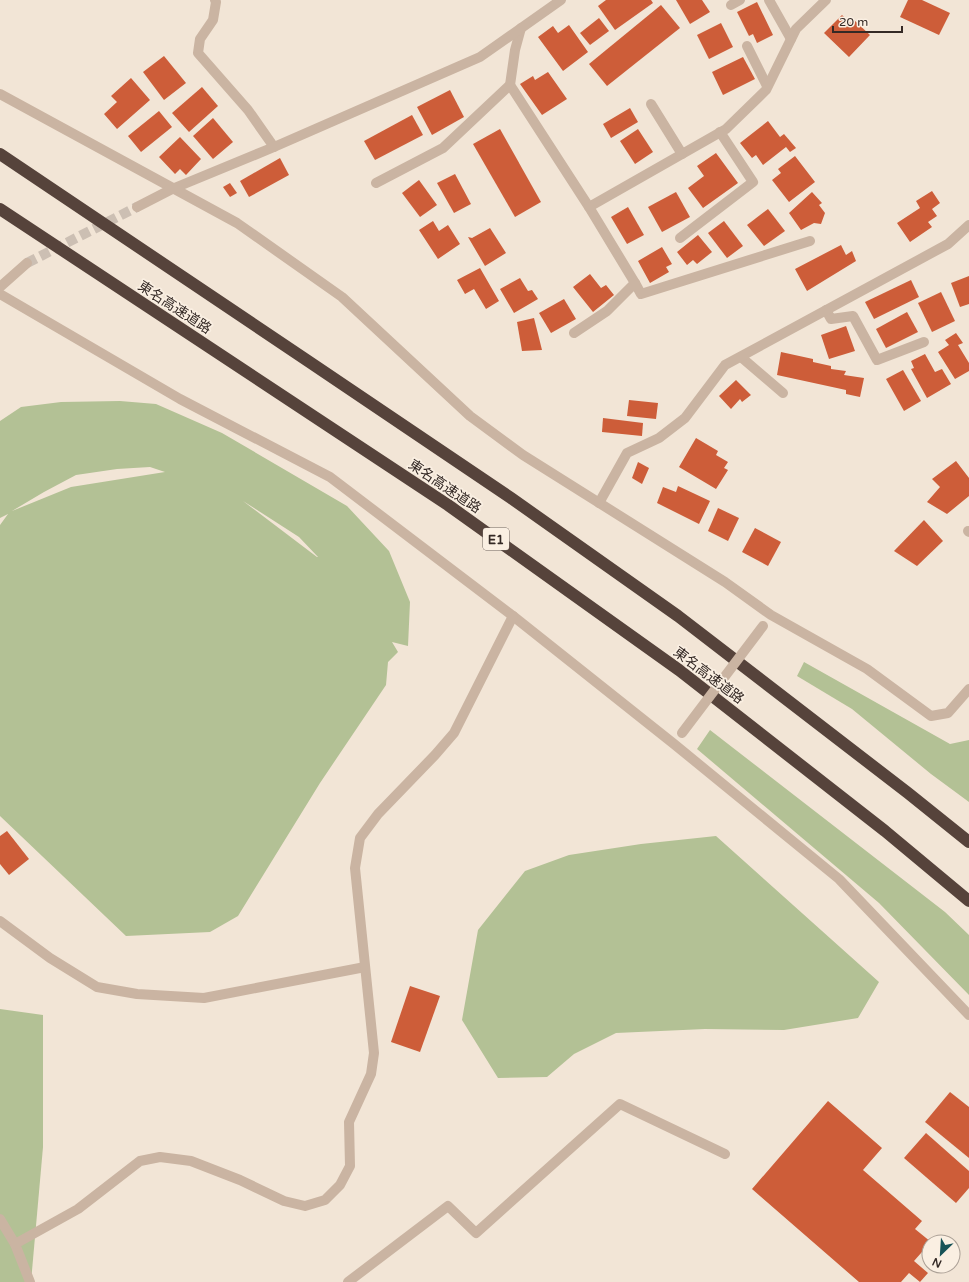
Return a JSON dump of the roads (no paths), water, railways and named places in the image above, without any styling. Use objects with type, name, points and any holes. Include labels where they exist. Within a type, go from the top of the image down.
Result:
[{"type":"highway","name":"東名高速道路","points":[[0,154],[458,462],[678,616],[835,736],[969,842]]},
{"type":"highway","name":"東名高速道路","points":[[0,209],[448,505],[673,665],[885,831],[969,900]]},
{"type":"street","points":[[215,0],[213,20],[200,39],[198,54],[248,110],[274,147]]},
{"type":"street","points":[[137,207],[172,189],[274,147],[480,57],[561,0]]},
{"type":"street","points":[[768,0],[791,39]]},
{"type":"street","points":[[589,207],[726,128],[766,90],[796,29],[826,0]]},
{"type":"street","points":[[376,183],[443,148],[510,86],[515,50],[521,28]]},
{"type":"street","points":[[747,46],[767,86]]},
{"type":"street","points":[[510,86],[589,207],[641,294],[810,241]]},
{"type":"street","points":[[0,94],[237,224],[342,297],[470,416],[523,455],[725,582],[770,615],[866,669],[930,716],[948,712],[969,689]]},
{"type":"street","points":[[651,104],[682,154]]},
{"type":"street","points":[[680,238],[753,182],[720,132]]},
{"type":"street","points":[[599,503],[627,453],[660,438],[685,418],[725,365],[948,244],[969,225]]},
{"type":"street","points":[[0,287],[27,263]]},
{"type":"street","points":[[574,333],[607,311],[635,283]]},
{"type":"street","points":[[0,294],[180,399],[330,477],[513,616],[674,744],[839,879],[969,1015]]},
{"type":"street","points":[[826,310],[831,319],[853,316],[877,360],[924,342]]},
{"type":"street","points":[[741,357],[783,393]]},
{"type":"street","points":[[674,744],[770,615]]},
{"type":"street","points":[[15,1244],[78,1209],[140,1161],[160,1157],[191,1161],[240,1180],[284,1201],[305,1206],[325,1200],[340,1185],[350,1166],[349,1122],[371,1074],[374,1053],[355,868],[360,838],[378,814],[454,733],[513,616]]},
{"type":"street","points":[[0,921],[50,958],[97,987],[137,994],[204,998],[365,966]]},
{"type":"street","points":[[348,1282],[448,1206],[476,1233],[620,1104],[725,1154]]},
{"type":"street","points":[[0,1219],[15,1244],[30,1282]]},
{"type":"tunnel","points":[[27,263],[137,207]]}]
